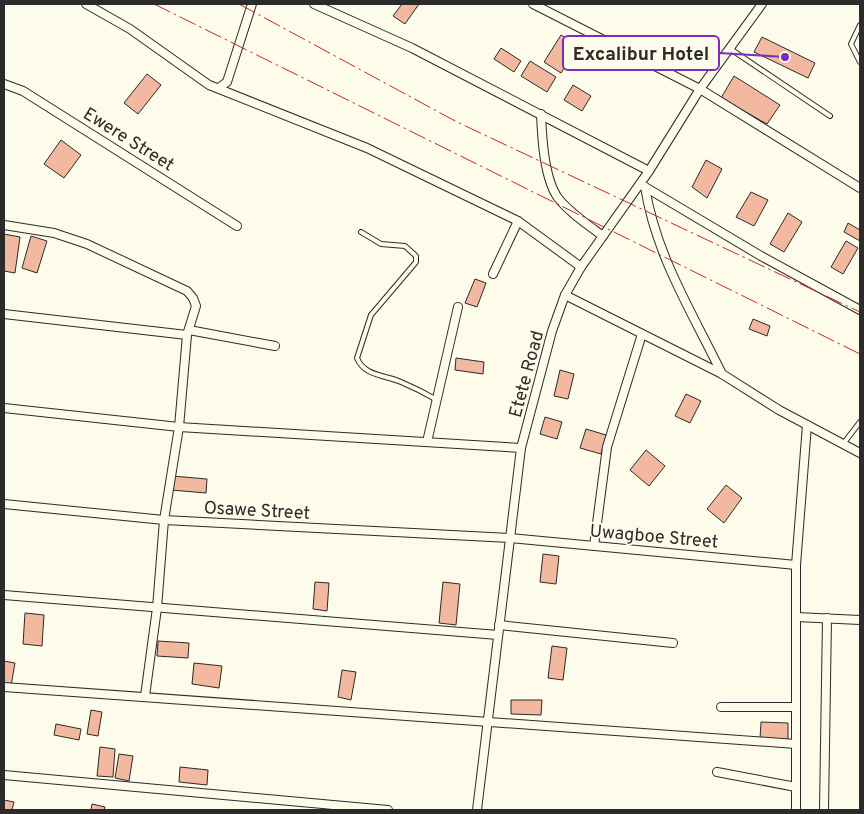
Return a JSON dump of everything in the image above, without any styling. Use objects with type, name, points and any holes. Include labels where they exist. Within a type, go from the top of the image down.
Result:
[{"type":"street","points":[[86,4],[130,29],[208,84],[220,87],[366,148],[518,221],[581,267]]},
{"type":"street","points":[[220,87],[227,82],[252,4]]},
{"type":"street","points":[[314,4],[412,48],[649,170]]},
{"type":"street","points":[[534,4],[700,89],[860,188]]},
{"type":"street","name":"Etete Road","points":[[477,810],[521,448],[552,332],[565,295],[581,267],[642,185],[649,170],[700,89],[762,4]]},
{"type":"street","name":"Ewere Street","points":[[4,84],[31,95],[237,226]]},
{"type":"street","points":[[541,114],[543,155],[557,196],[574,213],[603,236]]},
{"type":"street","points":[[642,185],[761,256],[860,310]]},
{"type":"street","points":[[642,185],[668,267],[722,374]]},
{"type":"street","points":[[493,274],[518,221]]},
{"type":"street","points":[[4,225],[54,232],[87,244],[187,291],[193,298],[196,306],[188,332],[179,427],[164,520],[157,608],[145,696]]},
{"type":"street","points":[[565,295],[722,374],[807,425],[860,453]]},
{"type":"street","points":[[427,442],[458,307]]},
{"type":"street","points":[[4,314],[188,332],[275,346]]},
{"type":"street","points":[[594,546],[606,448],[642,334]]},
{"type":"street","points":[[4,408],[179,427],[521,448]]},
{"type":"street","points":[[796,810],[796,565],[807,425]]},
{"type":"street","name":"Osawe Street","points":[[4,504],[164,520],[510,538]]},
{"type":"street","name":"Uwagboe Street","points":[[510,538],[796,565]]},
{"type":"street","points":[[4,595],[498,635]]},
{"type":"street","points":[[796,617],[860,620]]},
{"type":"street","points":[[824,810],[827,618]]},
{"type":"street","points":[[499,625],[673,643]]},
{"type":"street","points":[[4,687],[796,744]]},
{"type":"street","points":[[721,707],[796,707]]},
{"type":"street","points":[[717,772],[796,787]]},
{"type":"street","points":[[4,775],[388,810]]},
{"type":"lane","points":[[860,25],[851,44],[860,62]]},
{"type":"lane","points":[[729,48],[830,116]]},
{"type":"lane","points":[[362,232],[381,244],[404,246],[416,256],[416,262],[371,315],[363,334],[357,358],[360,364],[374,374],[399,381],[437,400]]},
{"type":"lane","points":[[843,444],[860,422]]},
{"type":"building","points":[[402,4],[419,4],[405,24],[393,16]]},
{"type":"building","points":[[561,35],[578,45],[561,73],[544,62]]},
{"type":"building","points":[[762,37],[815,63],[808,78],[754,52]]},
{"type":"building","points":[[501,48],[521,61],[514,72],[494,59]]},
{"type":"building","points":[[530,61],[556,77],[547,92],[521,76]]},
{"type":"building","points":[[147,74],[161,85],[138,114],[124,103]]},
{"type":"building","points":[[734,76],[780,105],[767,124],[721,98]]},
{"type":"building","points":[[573,85],[591,96],[582,111],[564,100]]},
{"type":"building","points":[[61,140],[81,155],[64,178],[44,164]]},
{"type":"building","points":[[706,160],[722,169],[707,198],[692,187]]},
{"type":"building","points":[[751,192],[768,200],[754,226],[736,217]]},
{"type":"building","points":[[788,213],[802,222],[784,252],[770,244]]},
{"type":"building","points":[[848,223],[860,230],[860,241],[844,232]]},
{"type":"building","points":[[4,234],[20,237],[15,273],[4,271]]},
{"type":"building","points":[[31,236],[47,241],[37,273],[22,268]]},
{"type":"building","points":[[846,241],[858,248],[843,274],[831,267]]},
{"type":"building","points":[[475,279],[486,283],[477,307],[465,303]]},
{"type":"building","points":[[753,319],[770,326],[767,336],[749,329]]},
{"type":"building","points":[[456,358],[484,362],[483,374],[455,370]]},
{"type":"building","points":[[560,370],[574,374],[568,399],[554,396]]},
{"type":"building","points":[[686,394],[701,401],[690,423],[675,416]]},
{"type":"building","points":[[545,417],[562,422],[557,439],[540,434]]},
{"type":"building","points":[[586,429],[606,435],[601,454],[580,448]]},
{"type":"building","points":[[646,450],[665,466],[649,486],[630,470]]},
{"type":"building","points":[[172,476],[207,479],[206,493],[171,490]]},
{"type":"building","points":[[726,485],[742,498],[724,523],[707,509]]},
{"type":"building","points":[[543,554],[559,556],[556,584],[540,582]]},
{"type":"building","points":[[315,582],[329,583],[327,611],[313,609]]},
{"type":"building","points":[[443,582],[460,584],[456,625],[439,623]]},
{"type":"building","points":[[25,613],[44,615],[42,646],[23,644]]},
{"type":"building","points":[[158,641],[189,643],[188,658],[157,656]]},
{"type":"building","points":[[552,646],[567,648],[563,680],[548,678]]},
{"type":"building","points":[[4,661],[15,663],[11,686],[4,685]]},
{"type":"building","points":[[194,663],[222,666],[219,688],[192,684]]},
{"type":"building","points":[[342,670],[356,672],[351,700],[338,697]]},
{"type":"building","points":[[511,700],[542,700],[541,715],[511,714]]},
{"type":"building","points":[[91,710],[102,712],[98,736],[87,734]]},
{"type":"building","points":[[761,722],[788,723],[788,740],[760,739]]},
{"type":"building","points":[[56,724],[81,729],[79,740],[54,735]]},
{"type":"building","points":[[100,747],[115,749],[113,777],[97,776]]},
{"type":"building","points":[[119,754],[133,756],[129,781],[115,778]]},
{"type":"building","points":[[180,767],[208,770],[207,785],[179,782]]},
{"type":"building","points":[[4,800],[14,802],[12,810],[4,810]]},
{"type":"building","points":[[92,804],[105,807],[104,810],[91,810]]},
{"type":"power","points":[[154,4],[860,354]]},
{"type":"power","points":[[239,4],[457,122],[860,312]]},
{"type":"place","name":"Excalibur Hotel","points":[[785,57]]}]
